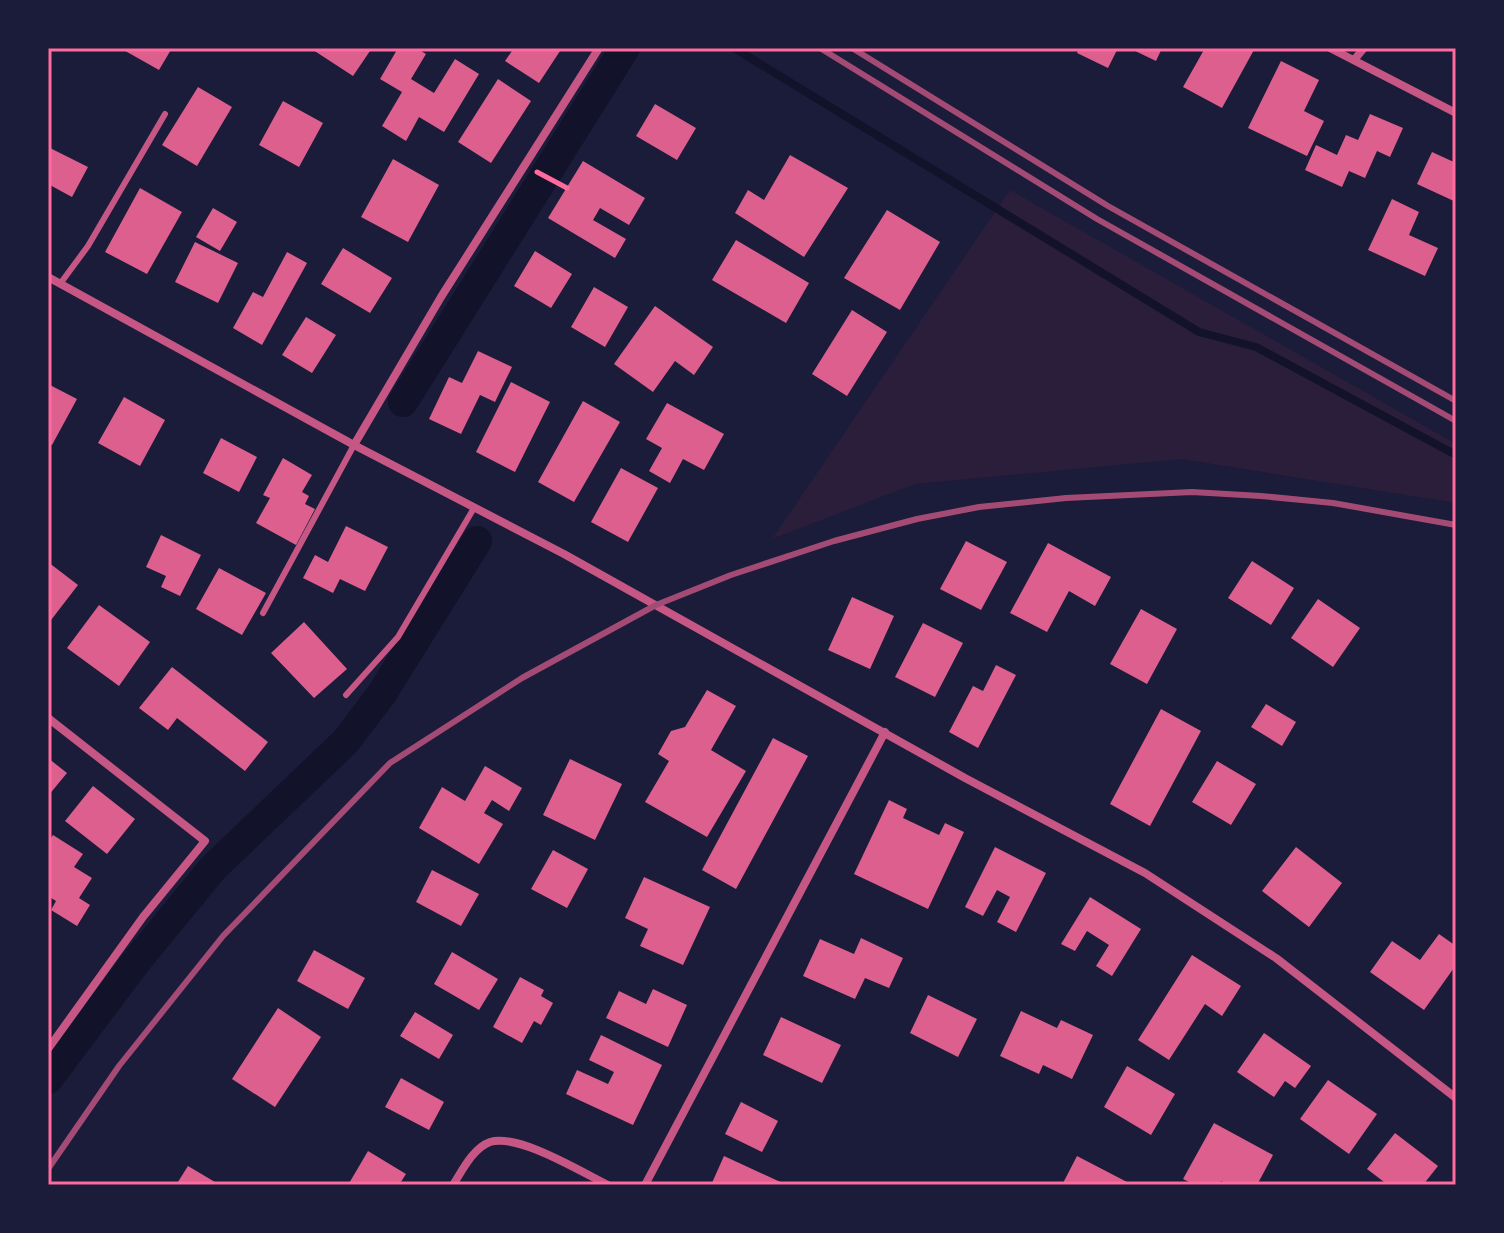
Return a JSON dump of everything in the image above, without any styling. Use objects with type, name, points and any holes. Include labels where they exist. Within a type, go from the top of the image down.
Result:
[{"type":"street","points":[[354,445],[441,297],[599,48]]},
{"type":"street","points":[[1330,48],[1456,113]]},
{"type":"street","points":[[1354,60],[1364,48]]},
{"type":"street","points":[[48,277],[354,445],[564,554],[1174,890],[1276,958],[1456,1098]]},
{"type":"street","points":[[48,718],[205,841],[143,917],[48,1049]]},
{"type":"street","points":[[645,1185],[885,732]]},
{"type":"street","points":[[453,1185],[475,1152],[489,1142],[527,1146],[608,1185]]},
{"type":"lane","points":[[60,284],[88,246],[165,114]]},
{"type":"lane","points":[[263,613],[354,445]]},
{"type":"lane","points":[[346,695],[398,637],[474,508]]},
{"type":"path","points":[[535,171],[567,188]]},
{"type":"shaded area","points":[[1010,190],[1456,444],[1456,503],[1182,459],[915,484],[772,539]]},
{"type":"building","points":[[120,48],[172,48],[159,70]]},
{"type":"building","points":[[310,48],[372,48],[353,76]]},
{"type":"building","points":[[398,48],[416,48],[426,54],[411,79],[434,93],[455,59],[479,74],[444,132],[419,117],[406,141],[382,126],[402,92],[380,79]]},
{"type":"building","points":[[514,48],[562,48],[539,83],[505,61]]},
{"type":"building","points":[[1079,48],[1118,48],[1108,68],[1077,53]]},
{"type":"building","points":[[1129,48],[1162,48],[1156,61]]},
{"type":"building","points":[[1205,48],[1255,48],[1222,108],[1183,87]]},
{"type":"building","points":[[1281,61],[1319,80],[1304,111],[1324,121],[1307,156],[1248,128]]},
{"type":"building","points":[[498,79],[531,101],[491,163],[458,142]]},
{"type":"building","points":[[198,87],[232,107],[197,166],[162,145]]},
{"type":"building","points":[[283,101],[323,123],[299,167],[259,145]]},
{"type":"building","points":[[655,104],[696,128],[677,160],[636,136]]},
{"type":"building","points":[[1370,114],[1403,128],[1390,157],[1377,151],[1365,178],[1349,171],[1342,187],[1305,170],[1316,145],[1337,155],[1346,135],[1358,140]]},
{"type":"building","points":[[48,147],[88,167],[72,197],[48,184]]},
{"type":"building","points":[[1432,152],[1456,163],[1456,202],[1417,184]]},
{"type":"building","points":[[790,155],[848,188],[804,257],[735,213],[748,190],[764,200]]},
{"type":"building","points":[[393,159],[439,185],[408,242],[361,217]]},
{"type":"building","points":[[583,161],[645,198],[629,225],[600,208],[593,220],[626,239],[615,258],[548,218]]},
{"type":"building","points":[[140,188],[182,212],[147,274],[105,252]]},
{"type":"building","points":[[1392,199],[1419,212],[1409,235],[1438,248],[1425,276],[1368,250]]},
{"type":"building","points":[[213,208],[237,222],[220,251],[196,237]]},
{"type":"building","points":[[887,210],[940,242],[900,310],[844,278]]},
{"type":"building","points":[[736,240],[809,283],[786,323],[712,280]]},
{"type":"building","points":[[195,242],[238,263],[218,303],[175,282]]},
{"type":"building","points":[[343,248],[392,278],[370,313],[321,284]]},
{"type":"building","points":[[535,251],[572,274],[551,308],[514,286]]},
{"type":"building","points":[[287,252],[307,263],[262,345],[233,328],[253,292],[263,297]]},
{"type":"building","points":[[594,287],[628,307],[605,347],[571,327]]},
{"type":"building","points":[[655,306],[713,347],[694,375],[675,361],[653,392],[614,364]]},
{"type":"building","points":[[852,310],[887,332],[847,396],[812,374]]},
{"type":"building","points":[[306,317],[336,335],[312,373],[282,355]]},
{"type":"building","points":[[478,351],[512,367],[495,402],[480,395],[461,434],[429,419],[449,377],[462,383]]},
{"type":"building","points":[[511,382],[550,402],[515,472],[476,452]]},
{"type":"building","points":[[48,384],[77,399],[52,445],[48,443]]},
{"type":"building","points":[[124,397],[165,420],[140,466],[98,443]]},
{"type":"building","points":[[583,401],[620,422],[574,502],[538,482]]},
{"type":"building","points":[[667,403],[724,434],[704,470],[683,459],[670,483],[649,471],[662,448],[646,439]]},
{"type":"building","points":[[221,438],[257,457],[239,492],[203,473]]},
{"type":"building","points":[[283,458],[312,475],[302,492],[309,496],[305,504],[315,509],[296,545],[256,523],[270,498],[263,495]]},
{"type":"building","points":[[621,468],[658,488],[628,542],[591,522]]},
{"type":"building","points":[[346,526],[388,547],[365,591],[340,579],[333,593],[303,578],[315,555],[328,562]]},
{"type":"building","points":[[161,535],[201,555],[180,596],[161,587],[166,576],[146,567]]},
{"type":"building","points":[[966,541],[1007,562],[981,610],[940,589]]},
{"type":"building","points":[[1048,543],[1111,577],[1095,606],[1069,591],[1047,632],[1010,613]]},
{"type":"building","points":[[1252,561],[1294,588],[1271,625],[1228,598]]},
{"type":"building","points":[[48,562],[78,585],[48,624]]},
{"type":"building","points":[[219,568],[266,593],[242,635],[196,609]]},
{"type":"building","points":[[852,597],[894,616],[870,669],[828,650]]},
{"type":"building","points":[[1318,599],[1360,628],[1333,667],[1291,638]]},
{"type":"building","points":[[99,605],[150,642],[119,686],[67,648]]},
{"type":"building","points":[[1141,609],[1177,629],[1147,684],[1110,664]]},
{"type":"building","points":[[304,622],[347,669],[314,698],[271,653]]},
{"type":"building","points":[[923,623],[963,643],[935,697],[895,677]]},
{"type":"building","points":[[996,665],[1016,675],[978,748],[949,732],[973,686],[983,691]]},
{"type":"building","points":[[172,667],[268,742],[245,771],[177,718],[168,730],[139,708]]},
{"type":"building","points":[[707,690],[736,706],[711,750],[746,771],[707,837],[645,802],[669,761],[658,754],[671,731],[685,727]]},
{"type":"building","points":[[1266,704],[1296,722],[1282,746],[1251,727]]},
{"type":"building","points":[[1161,709],[1201,731],[1150,826],[1110,804]]},
{"type":"building","points":[[773,738],[808,756],[736,889],[702,870]]},
{"type":"building","points":[[48,758],[67,773],[48,796]]},
{"type":"building","points":[[570,759],[622,784],[595,840],[543,815]]},
{"type":"building","points":[[1217,761],[1256,784],[1231,825],[1192,802]]},
{"type":"building","points":[[485,766],[522,788],[509,811],[492,800],[484,813],[503,824],[479,864],[419,828],[442,787],[465,801]]},
{"type":"building","points":[[93,786],[135,819],[107,854],[65,821]]},
{"type":"building","points":[[889,800],[907,809],[903,818],[939,835],[945,823],[964,832],[928,909],[854,874]]},
{"type":"building","points":[[53,835],[83,854],[74,867],[92,878],[79,898],[90,905],[77,926],[51,910],[56,901],[48,896],[48,842]]},
{"type":"building","points":[[995,847],[1046,873],[1016,932],[997,922],[1010,897],[997,890],[983,916],[965,907]]},
{"type":"building","points":[[1296,847],[1342,883],[1309,927],[1262,891]]},
{"type":"building","points":[[553,850],[588,869],[567,908],[531,889]]},
{"type":"building","points":[[432,870],[479,894],[461,926],[416,902]]},
{"type":"building","points":[[644,877],[710,907],[683,965],[640,946],[648,929],[625,918]]},
{"type":"building","points":[[1090,897],[1141,929],[1112,976],[1096,966],[1109,945],[1087,931],[1075,951],[1061,944]]},
{"type":"building","points":[[1439,934],[1456,946],[1456,965],[1424,1010],[1370,972],[1392,941],[1420,960]]},
{"type":"building","points":[[861,938],[903,958],[889,988],[865,978],[855,999],[803,976],[820,939],[854,954]]},
{"type":"building","points":[[314,950],[365,978],[348,1009],[297,981]]},
{"type":"building","points":[[452,952],[498,979],[479,1010],[434,984]]},
{"type":"building","points":[[1192,955],[1241,986],[1222,1016],[1205,1004],[1169,1060],[1138,1040]]},
{"type":"building","points":[[520,977],[544,990],[541,996],[553,1003],[541,1025],[534,1021],[522,1043],[493,1027]]},
{"type":"building","points":[[653,989],[687,1005],[668,1047],[606,1018],[619,991],[646,1004]]},
{"type":"building","points":[[928,995],[977,1019],[958,1057],[910,1033]]},
{"type":"building","points":[[278,1008],[321,1037],[275,1107],[232,1079]]},
{"type":"building","points":[[1021,1011],[1057,1028],[1061,1020],[1093,1035],[1072,1079],[1043,1065],[1039,1074],[1000,1056]]},
{"type":"building","points":[[415,1012],[453,1035],[439,1059],[400,1036]]},
{"type":"building","points":[[781,1017],[841,1045],[822,1083],[763,1055]]},
{"type":"building","points":[[1264,1033],[1311,1066],[1295,1088],[1285,1081],[1274,1097],[1237,1072]]},
{"type":"building","points":[[601,1035],[662,1065],[633,1125],[566,1094],[577,1070],[608,1084],[614,1072],[589,1060]]},
{"type":"building","points":[[1127,1066],[1175,1094],[1151,1135],[1104,1107]]},
{"type":"building","points":[[401,1078],[444,1102],[429,1130],[385,1107]]},
{"type":"building","points":[[1328,1080],[1377,1114],[1349,1154],[1300,1119]]},
{"type":"building","points":[[741,1102],[778,1121],[762,1152],[725,1134]]},
{"type":"building","points":[[1214,1123],[1273,1155],[1257,1185],[1229,1185],[1221,1181],[1219,1185],[1195,1185],[1183,1179]]},
{"type":"building","points":[[1395,1133],[1438,1166],[1423,1185],[1388,1185],[1367,1169]]},
{"type":"building","points":[[368,1151],[406,1174],[399,1185],[348,1185]]},
{"type":"building","points":[[724,1156],[787,1185],[711,1185]]},
{"type":"building","points":[[1077,1156],[1127,1182],[1126,1185],[1062,1185]]},
{"type":"building","points":[[188,1166],[220,1185],[176,1185]]},
{"type":"waterway","points":[[403,402],[625,48]]},
{"type":"waterway","points":[[734,48],[1199,332],[1256,347],[1456,455]]},
{"type":"waterway","points":[[48,1079],[135,963],[213,868],[345,742],[381,695],[477,541]]},
{"type":"railway","points":[[820,48],[1097,219],[1456,421]]},
{"type":"railway","points":[[852,48],[1108,206],[1456,401]]},
{"type":"railway","points":[[48,1169],[119,1066],[223,936],[390,763],[522,678],[656,605],[731,575],[834,541],[917,519],[979,507],[1066,498],[1192,492],[1261,496],[1333,503],[1456,525]]}]
